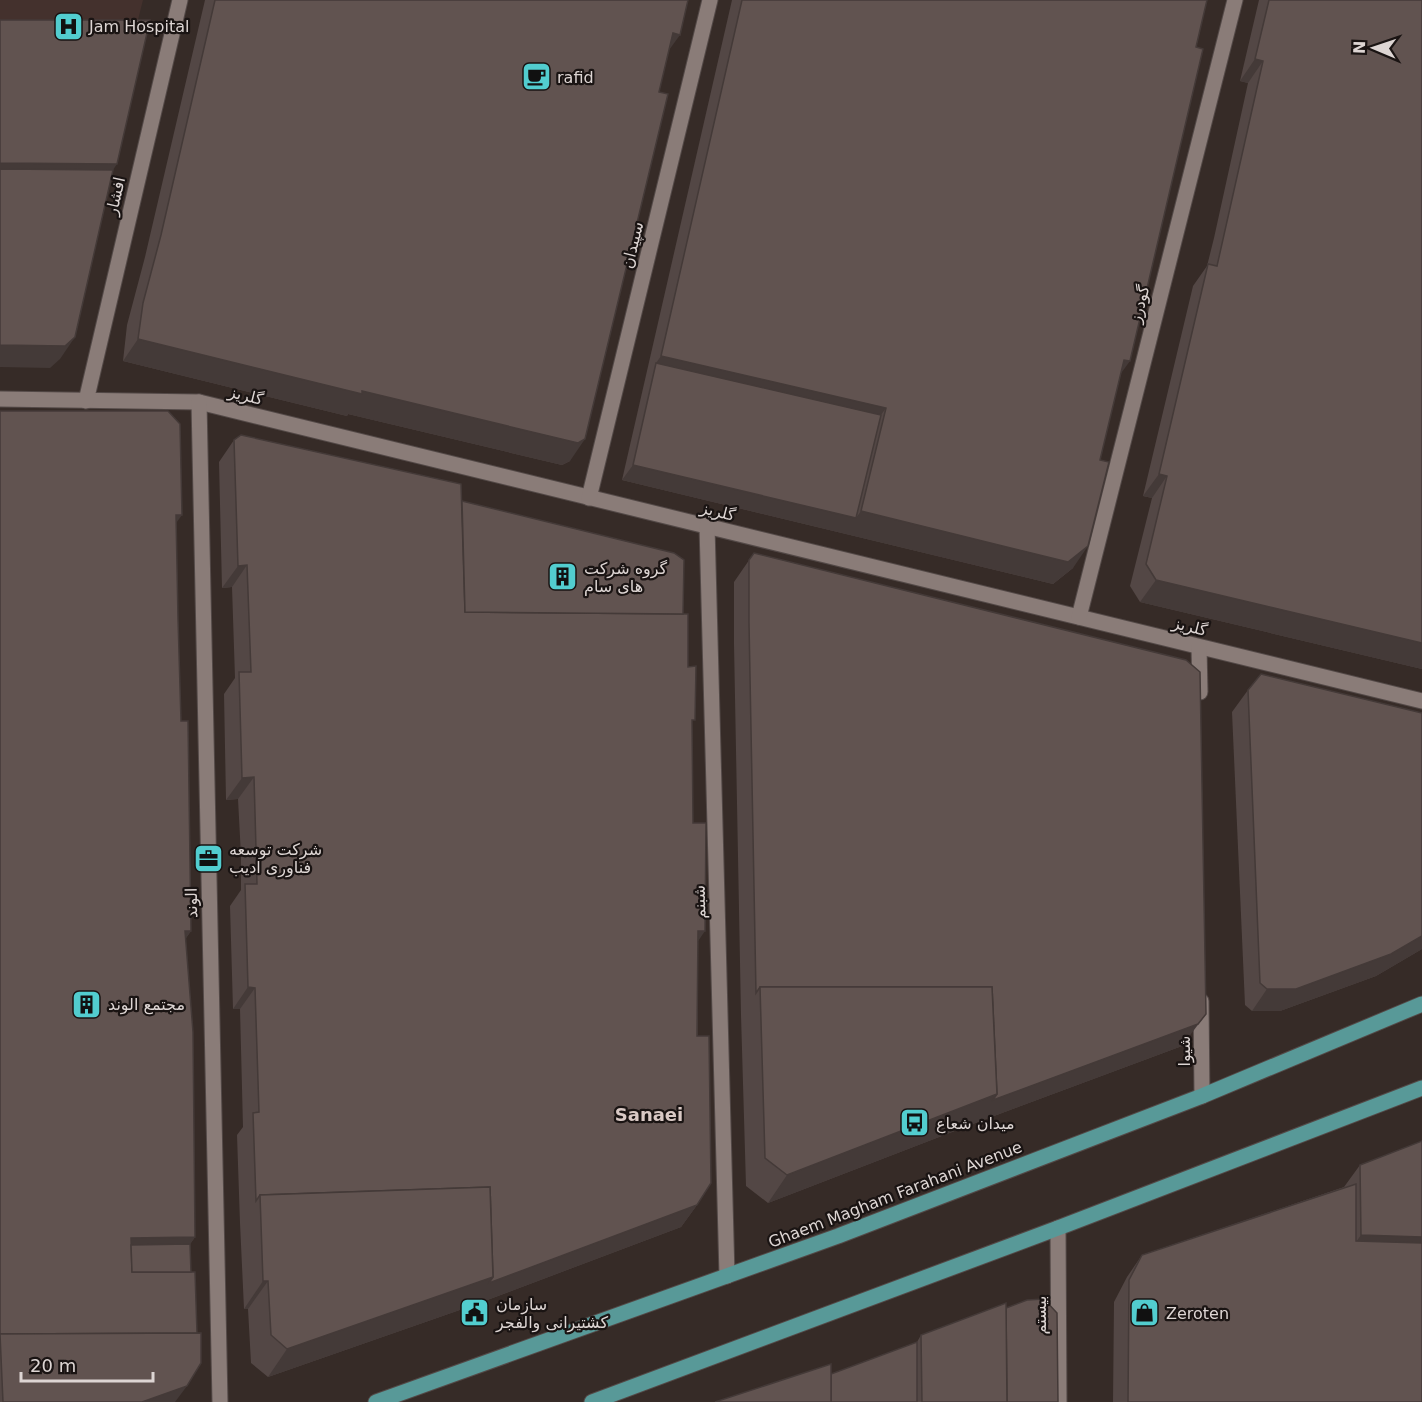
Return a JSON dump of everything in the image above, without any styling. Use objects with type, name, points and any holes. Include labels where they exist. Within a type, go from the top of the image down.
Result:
[{"type":"main road","name":"Ghaem Magham Farahani Avenue","points":[[376,1402],[838,1236],[1202,1096],[1422,1004]]},
{"type":"main road","points":[[592,1402],[1058,1228],[1422,1088]]},
{"type":"street","name":"افشار","points":[[86,401],[180,0]]},
{"type":"street","name":"سپیدان","points":[[589,498],[710,0]]},
{"type":"street","name":"گودرز","points":[[1079,617],[1235,0]]},
{"type":"street","name":"گلریز","points":[[0,399],[199,402],[1422,701]]},
{"type":"street","name":"الوند","points":[[199,402],[220,1402]]},
{"type":"street","name":"شبنم","points":[[707,526],[727,1276]]},
{"type":"street","points":[[1199,647],[1200,706]]},
{"type":"street","name":"شیوا","points":[[1201,989],[1202,1096]]},
{"type":"street","name":"بیستم","points":[[1058,1228],[1059,1402]]},
{"type":"shaded area","name":"Jam Hospital","points":[[0,0],[143,0],[131,48],[0,48]]},
{"type":"building","points":[[215,0],[688,0],[680,35],[673,33],[659,92],[668,94],[585,439],[578,443],[362,391],[362,394],[138,339],[143,303]]},
{"type":"building","points":[[742,0],[1207,0],[1196,47],[1203,49],[1130,361],[1124,360],[1100,460],[1109,462],[1088,546],[1068,562],[861,511],[886,408],[661,356]]},
{"type":"building","points":[[1269,0],[1422,0],[1422,643],[1156,580],[1146,564],[1167,476],[1159,474],[1208,264],[1217,266],[1263,61],[1255,59]]},
{"type":"building","points":[[0,20],[150,20],[117,164],[0,163]]},
{"type":"building","points":[[0,169],[113,170],[75,337],[65,346],[0,345]]},
{"type":"building","points":[[656,363],[881,415],[856,518],[633,465]]},
{"type":"building","points":[[0,411],[168,411],[180,424],[182,515],[176,515],[181,721],[188,721],[191,931],[185,931],[193,1032],[195,1237],[131,1238],[132,1272],[195,1272],[197,1333],[0,1334]]},
{"type":"building","points":[[241,435],[461,484],[465,612],[688,614],[688,667],[696,666],[695,720],[692,720],[693,823],[706,823],[705,931],[698,931],[697,1036],[709,1036],[711,1183],[697,1205],[489,1283],[493,1277],[490,1187],[260,1195],[256,1201],[253,1113],[259,1112],[255,988],[248,987],[245,884],[257,884],[254,777],[242,778],[239,672],[251,672],[247,565],[238,566],[234,440]]},
{"type":"building","name":"گروه شرکت های سام","points":[[462,501],[674,553],[684,560],[683,614],[465,612]]},
{"type":"building","points":[[754,553],[1186,660],[1200,672],[1206,1014],[1198,1024],[993,1100],[997,1094],[992,987],[760,987],[756,993],[749,623],[749,560]]},
{"type":"building","points":[[1261,674],[1422,713],[1422,936],[1391,954],[1296,989],[1267,989],[1260,983],[1248,690]]},
{"type":"building","points":[[760,987],[992,987],[997,1094],[787,1175],[765,1158]]},
{"type":"building","points":[[1422,1141],[1422,1237],[1361,1235],[1360,1165]]},
{"type":"building","points":[[1356,1184],[1356,1241],[1422,1243],[1422,1402],[1128,1402],[1129,1280],[1142,1255]]},
{"type":"building","points":[[490,1187],[493,1277],[287,1349],[271,1335],[268,1281],[263,1281],[260,1195]]},
{"type":"building","points":[[190,1244],[191,1272],[132,1272],[131,1245]]},
{"type":"building","points":[[1044,1299],[1057,1313],[1058,1402],[1007,1402],[1006,1308],[1027,1300]]},
{"type":"building","points":[[1006,1303],[1007,1402],[922,1402],[921,1335]]},
{"type":"building","points":[[201,1333],[201,1363],[187,1386],[142,1402],[3,1402],[0,1334]]},
{"type":"building","points":[[917,1342],[917,1402],[831,1402],[831,1374]]},
{"type":"building","points":[[831,1364],[831,1402],[715,1402]]},
{"type":"place","name":"Jam Hospital","points":[[68,26]]},
{"type":"place","name":"rafid","points":[[536,77]]},
{"type":"place","name":"گروه شرکت های سام","points":[[563,577]]},
{"type":"place","name":"شرکت توسعه فناوری ادیب","points":[[208,858]]},
{"type":"place","name":"مجتمع الوند","points":[[87,1004]]},
{"type":"place","name":"میدان شعاع","points":[[915,1123]]},
{"type":"place","name":"سازمان کشتیرانی والفجر","points":[[475,1313]]},
{"type":"place","name":"Zeroten","points":[[1145,1313]]},
{"type":"district","name":"Sanaei","points":[[649,1115]]}]
